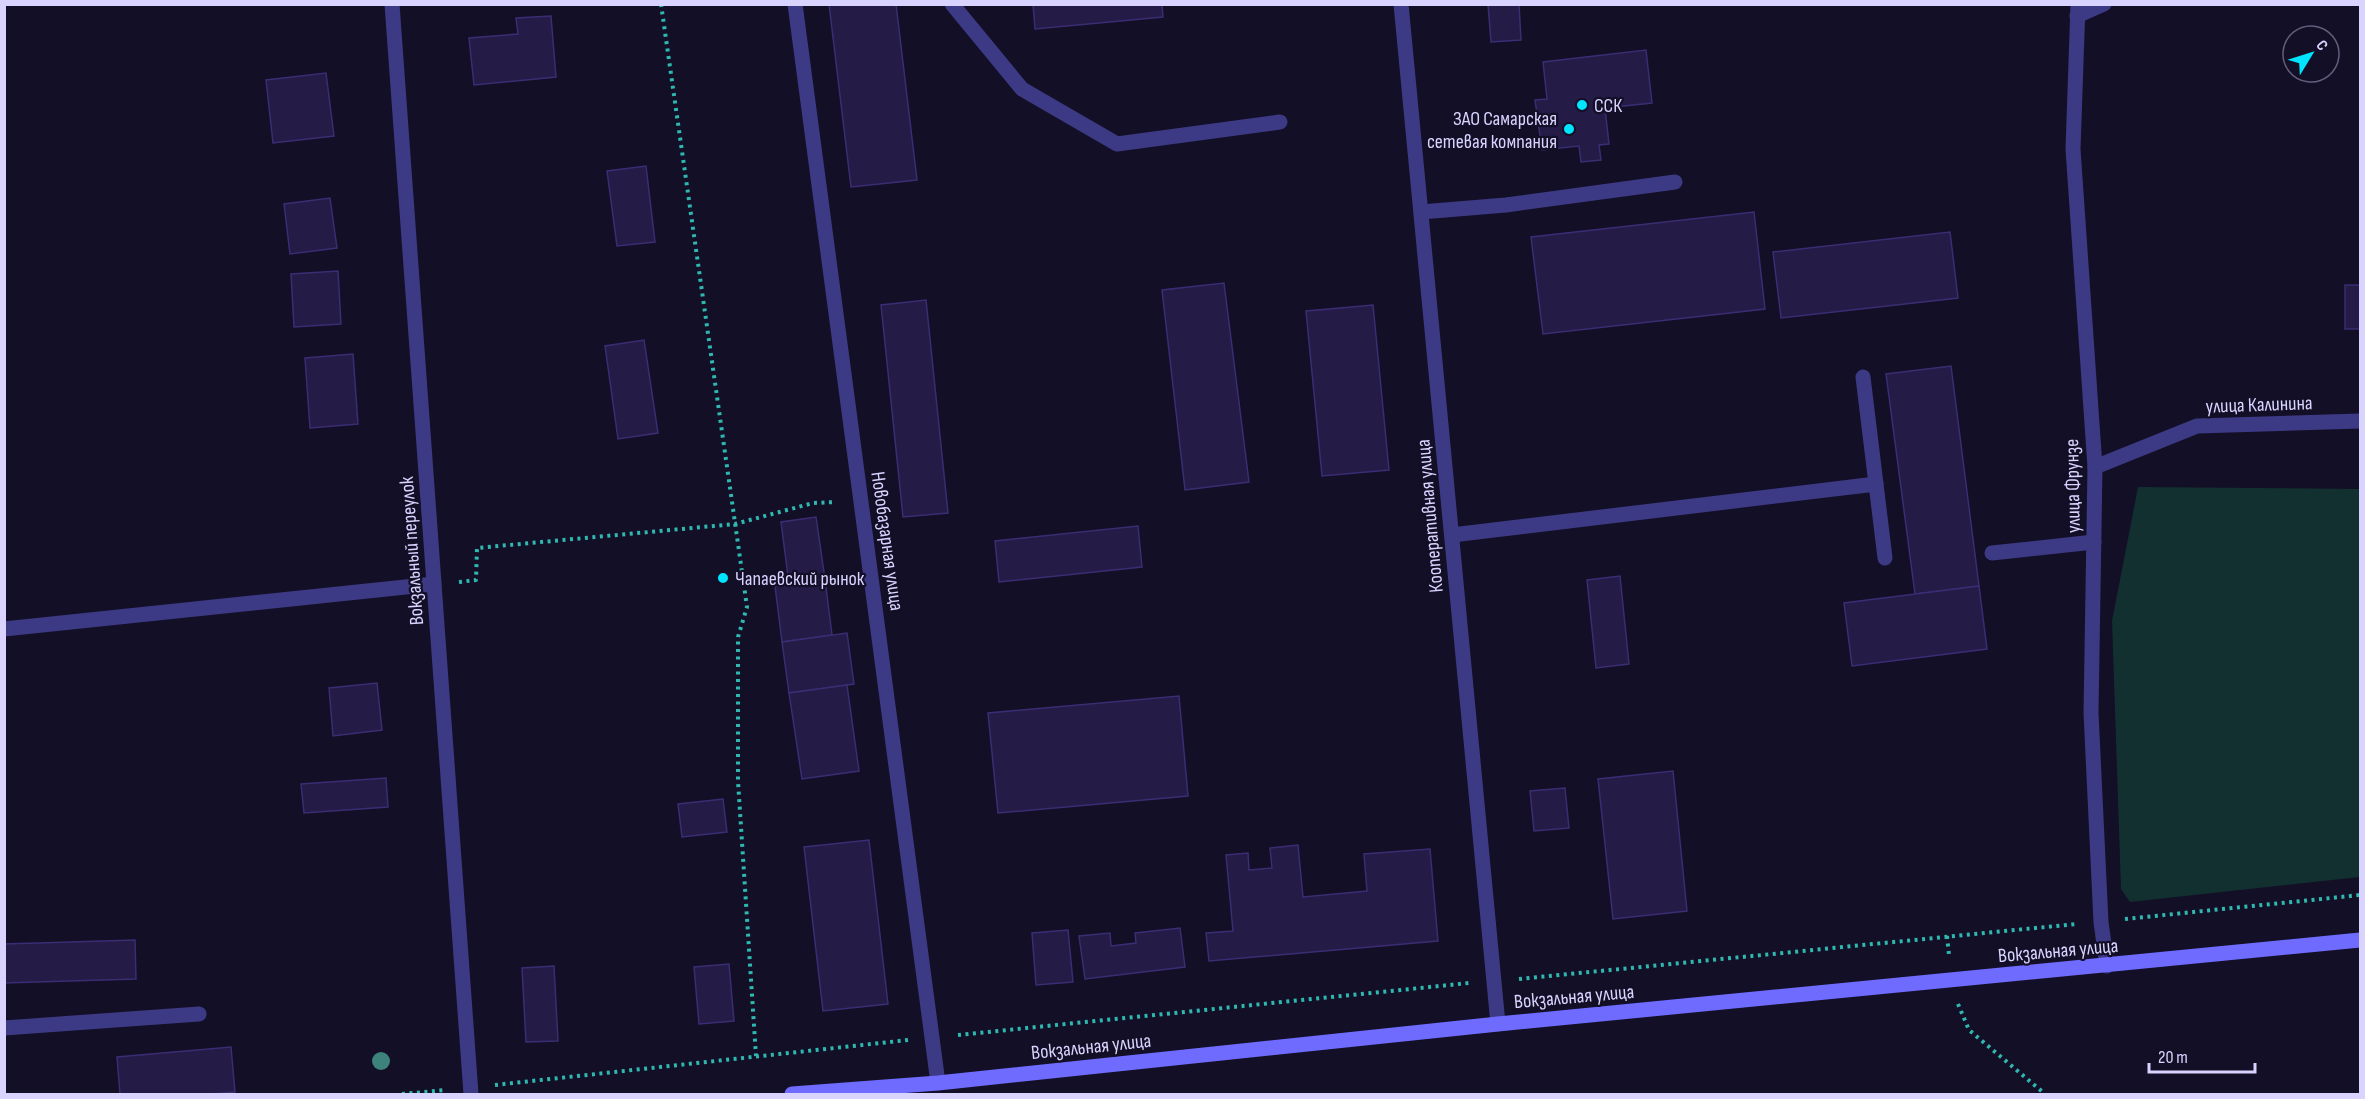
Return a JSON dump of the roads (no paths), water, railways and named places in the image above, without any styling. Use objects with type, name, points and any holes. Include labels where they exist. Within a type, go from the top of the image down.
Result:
[{"type":"street","name":"Вокзальный переулок","points":[[392,4],[471,1091]]},
{"type":"street","name":"Новобазарная улица","points":[[795,4],[938,1083]]},
{"type":"street","points":[[952,4],[1022,89],[1117,144],[1280,122]]},
{"type":"street","name":"Кооперативная улица","points":[[1401,4],[1498,1024]]},
{"type":"street","points":[[2077,10],[2104,4]]},
{"type":"street","name":"улица Фрунзе","points":[[2077,10],[2073,149],[2095,466],[2091,713],[2100,922],[2107,966]]},
{"type":"street","points":[[1421,212],[1506,205],[1674,182]]},
{"type":"street","points":[[1863,377],[1885,558]]},
{"type":"street","name":"улица Калинина","points":[[2095,466],[2197,426],[2361,422]]},
{"type":"street","points":[[1452,535],[1876,484]]},
{"type":"street","points":[[1992,553],[2094,542]]},
{"type":"street","points":[[4,629],[434,584]]},
{"type":"street","name":"Вокзальная улица","points":[[792,1095],[938,1083],[1498,1024],[2361,940]]},
{"type":"street","points":[[4,1028],[199,1014]]},
{"type":"place","name":"ССК","points":[[1582,105]]},
{"type":"place","name":"ЗАО Самарская сетевая компания","points":[[1569,129]]},
{"type":"place","name":"Чапаевский рынок","points":[[723,578]]}]
